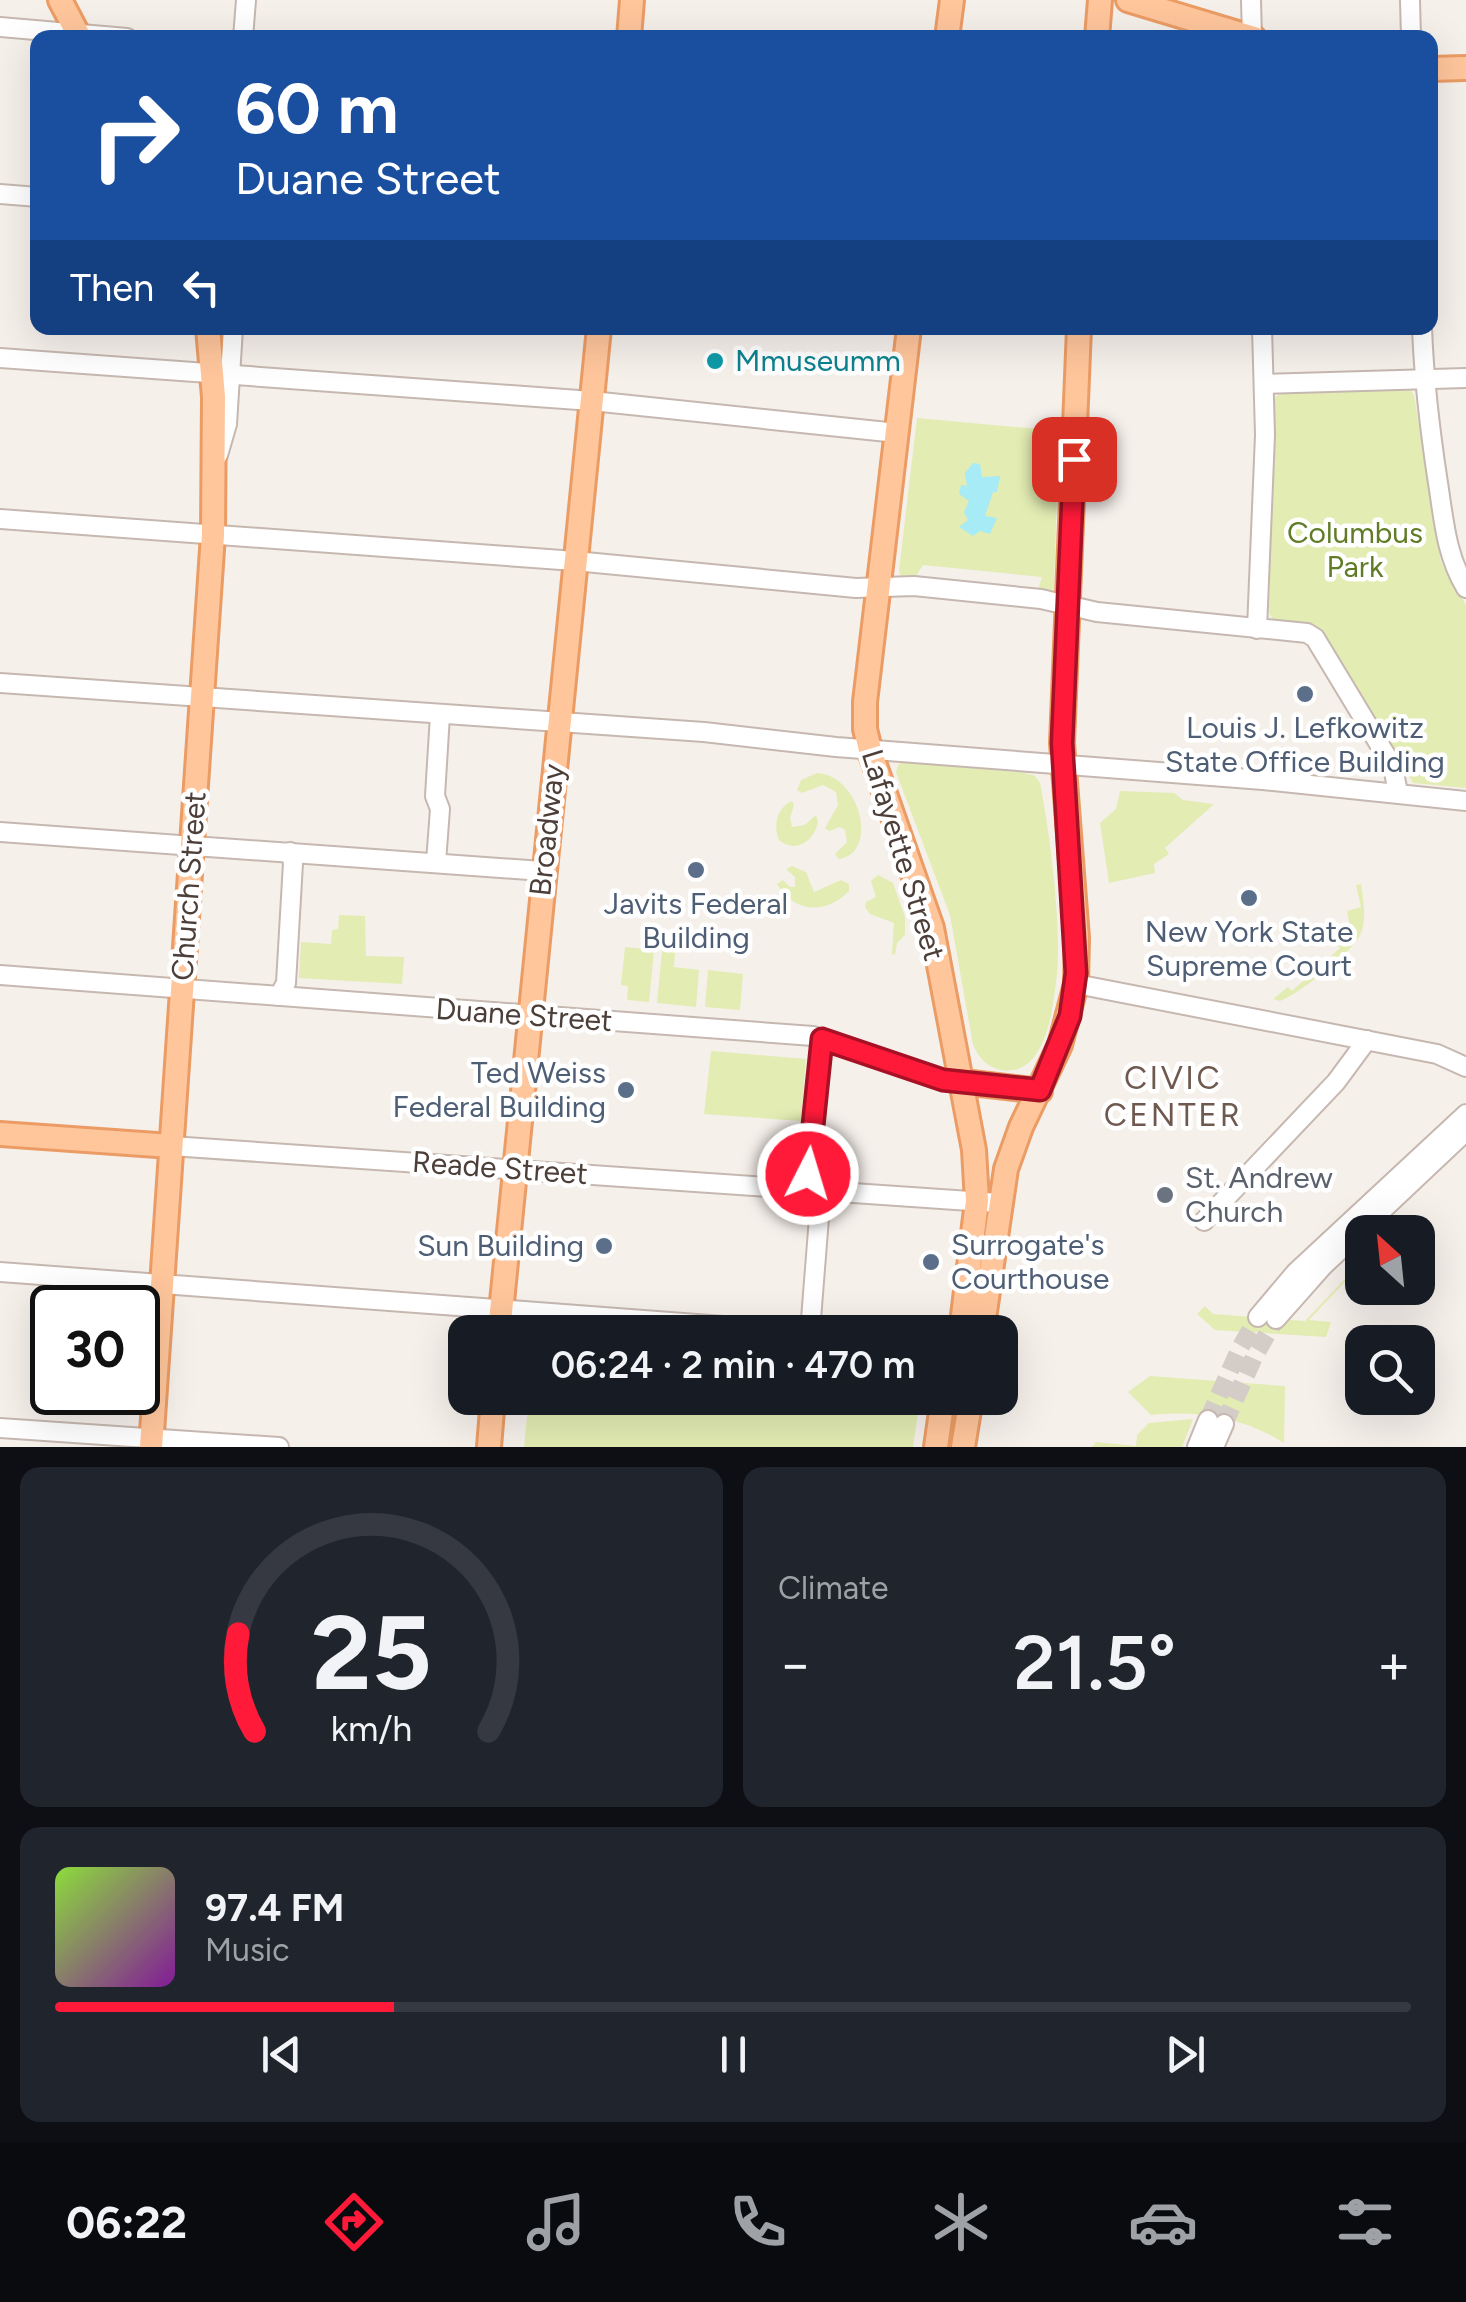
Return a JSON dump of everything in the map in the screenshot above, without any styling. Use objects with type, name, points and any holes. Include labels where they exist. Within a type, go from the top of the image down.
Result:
[{"type":"main road","points":[[60,0],[76,30]]},
{"type":"main road","points":[[630,30],[632,0]]},
{"type":"main road","points":[[948,30],[952,0]]},
{"type":"main road","points":[[1098,30],[1100,0]]},
{"type":"main road","points":[[1128,0],[1229,30]]},
{"type":"main road","points":[[1438,69],[1466,68]]},
{"type":"main road","name":"Church Street","points":[[151,1443],[222,373],[210,335]]},
{"type":"main road","name":"Broadway","points":[[501,1315],[598,335]]},
{"type":"main road","name":"Lafayette Street","points":[[908,335],[865,702],[869,748],[930,922],[975,1159],[988,1202]]},
{"type":"main road","points":[[965,1315],[988,1202],[1066,1030],[1076,984],[1077,938],[1063,764],[1079,335]]},
{"type":"main road","name":"Duane Street","points":[[963,1082],[1040,1090]]},
{"type":"main road","name":"Reade Street","points":[[0,1134],[171,1146]]},
{"type":"main road","points":[[983,1315],[988,1202]]},
{"type":"main road","points":[[489,1447],[492,1415]]},
{"type":"main road","points":[[936,1447],[941,1415]]},
{"type":"main road","points":[[962,1447],[968,1415]]},
{"type":"street","points":[[244,30],[246,0]]},
{"type":"street","points":[[1251,0],[1253,30]]},
{"type":"street","points":[[1410,0],[1411,30]]},
{"type":"street","points":[[0,26],[32,30]]},
{"type":"street","points":[[0,194],[30,196]]},
{"type":"street","points":[[222,373],[231,335]]},
{"type":"street","points":[[1257,629],[1264,460],[1262,335]]},
{"type":"street","points":[[1422,335],[1424,379],[1448,552],[1466,588]]},
{"type":"street","points":[[0,358],[592,401],[896,433]]},
{"type":"street","points":[[1264,384],[1466,378]]},
{"type":"street","points":[[0,520],[575,561],[856,588],[932,588],[1042,600],[1097,612],[1312,634],[1392,768],[1398,793]]},
{"type":"street","points":[[0,683],[690,730],[1466,801]]},
{"type":"street","points":[[436,862],[440,715]]},
{"type":"street","points":[[0,832],[542,870]]},
{"type":"street","points":[[278,996],[286,987],[293,863],[290,852]]},
{"type":"street","name":"Duane Street","points":[[0,975],[752,1030],[822,1039],[943,1080],[963,1082]]},
{"type":"street","points":[[1076,984],[1437,1054],[1466,1067]]},
{"type":"street","points":[[810,1315],[820,1205],[808,1174],[822,1039]]},
{"type":"street","points":[[1204,1221],[1346,1072],[1367,1040]]},
{"type":"street","points":[[1466,1114],[1296,1272],[1267,1318],[1466,1132]]},
{"type":"street","name":"Reade Street","points":[[171,1146],[988,1202]]},
{"type":"street","points":[[0,1272],[162,1283],[448,1315]]},
{"type":"street","points":[[1197,1447],[1216,1422],[1214,1447]]},
{"type":"street","points":[[0,1428],[151,1443],[279,1447]]},
{"type":"green space","name":"Columbus Park","points":[[1409,388],[1414,395],[1441,562],[1466,605],[1466,788],[1413,783],[1321,630],[1274,621],[1269,613],[1274,397]]},
{"type":"green space","points":[[917,418],[1059,431],[1054,589],[1038,590],[1042,577],[923,565],[916,576],[901,576]]},
{"type":"green space","points":[[904,761],[1025,773],[1035,776],[1040,783],[1057,911],[1058,962],[1044,1040],[1028,1064],[1016,1070],[992,1067],[973,1045],[950,915],[896,772]]},
{"type":"green space","points":[[817,773],[844,786],[860,814],[859,843],[852,854],[839,859],[835,854],[847,842],[845,830],[825,828],[838,805],[836,792],[823,785],[802,793],[797,790],[801,780]]},
{"type":"green space","points":[[1120,791],[1174,793],[1183,800],[1214,804],[1165,848],[1169,854],[1154,864],[1155,873],[1109,883],[1100,823],[1116,809]]},
{"type":"green space","points":[[792,801],[792,827],[805,825],[816,815],[818,822],[808,840],[792,846],[779,840],[776,829],[780,812]]},
{"type":"green space","points":[[792,866],[806,872],[814,892],[841,880],[849,884],[849,891],[821,907],[801,905],[777,884],[783,880],[795,887],[795,877],[786,869]]},
{"type":"green space","points":[[878,875],[893,883],[905,917],[905,935],[897,943],[895,955],[894,923],[870,914],[865,907],[866,902],[876,897],[871,881]]},
{"type":"green space","points":[[1361,884],[1364,921],[1357,941],[1299,990],[1280,1001],[1273,999],[1288,987],[1292,991],[1340,948],[1337,944],[1351,930],[1347,911],[1361,907],[1356,885]]},
{"type":"green space","points":[[339,915],[365,916],[366,956],[404,957],[402,984],[299,978],[301,942],[331,944]]},
{"type":"green space","points":[[625,947],[654,950],[649,1002],[627,1000],[628,986],[621,985]]},
{"type":"green space","points":[[662,951],[675,952],[674,967],[699,970],[696,1007],[657,1003]]},
{"type":"green space","points":[[708,970],[743,974],[740,1010],[705,1007]]},
{"type":"green space","points":[[711,1051],[806,1059],[801,1121],[704,1114]]},
{"type":"green space","points":[[1345,1279],[1309,1320],[1331,1322],[1326,1337],[1215,1330],[1197,1314],[1205,1306],[1213,1314],[1305,1321]]},
{"type":"green space","points":[[1150,1376],[1285,1386],[1284,1443],[1220,1417],[1151,1415],[1128,1392]]},
{"type":"green space","points":[[527,1415],[918,1415],[913,1447],[524,1447]]},
{"type":"green space","points":[[1193,1419],[1182,1447],[1092,1447],[1096,1442],[1136,1446],[1137,1435],[1149,1423]]},
{"type":"water","points":[[973,463],[980,464],[982,477],[1000,476],[985,516],[997,518],[990,534],[980,531],[973,536],[959,527],[968,520],[964,512],[969,501],[959,494],[961,485],[967,486],[965,473]]},
{"type":"tunnel","points":[[1208,1420],[1258,1317]]},
{"type":"tunnel","points":[[1224,1424],[1276,1319]]},
{"type":"place","name":"Mmuseumm","points":[[715,361]]},
{"type":"place","name":"Louis J. Lefkowitz State Office Building","points":[[1305,694]]},
{"type":"place","name":"Javits Federal Building","points":[[696,870]]},
{"type":"place","name":"New York State Supreme Court","points":[[1249,898]]},
{"type":"place","name":"Ted Weiss Federal Building","points":[[626,1090]]},
{"type":"place","name":"St. Andrew Church","points":[[1165,1195]]},
{"type":"place","name":"Sun Building","points":[[604,1246]]},
{"type":"place","name":"Surrogate's Courthouse","points":[[931,1262]]},
{"type":"district","name":"CIVIC CENTER","points":[[1173,1096]]},
{"type":"route","points":[[808,1174],[822,1039],[943,1080],[1040,1090],[1060,1045],[1074,1001],[1077,949],[1062,743],[1074,459]]}]
